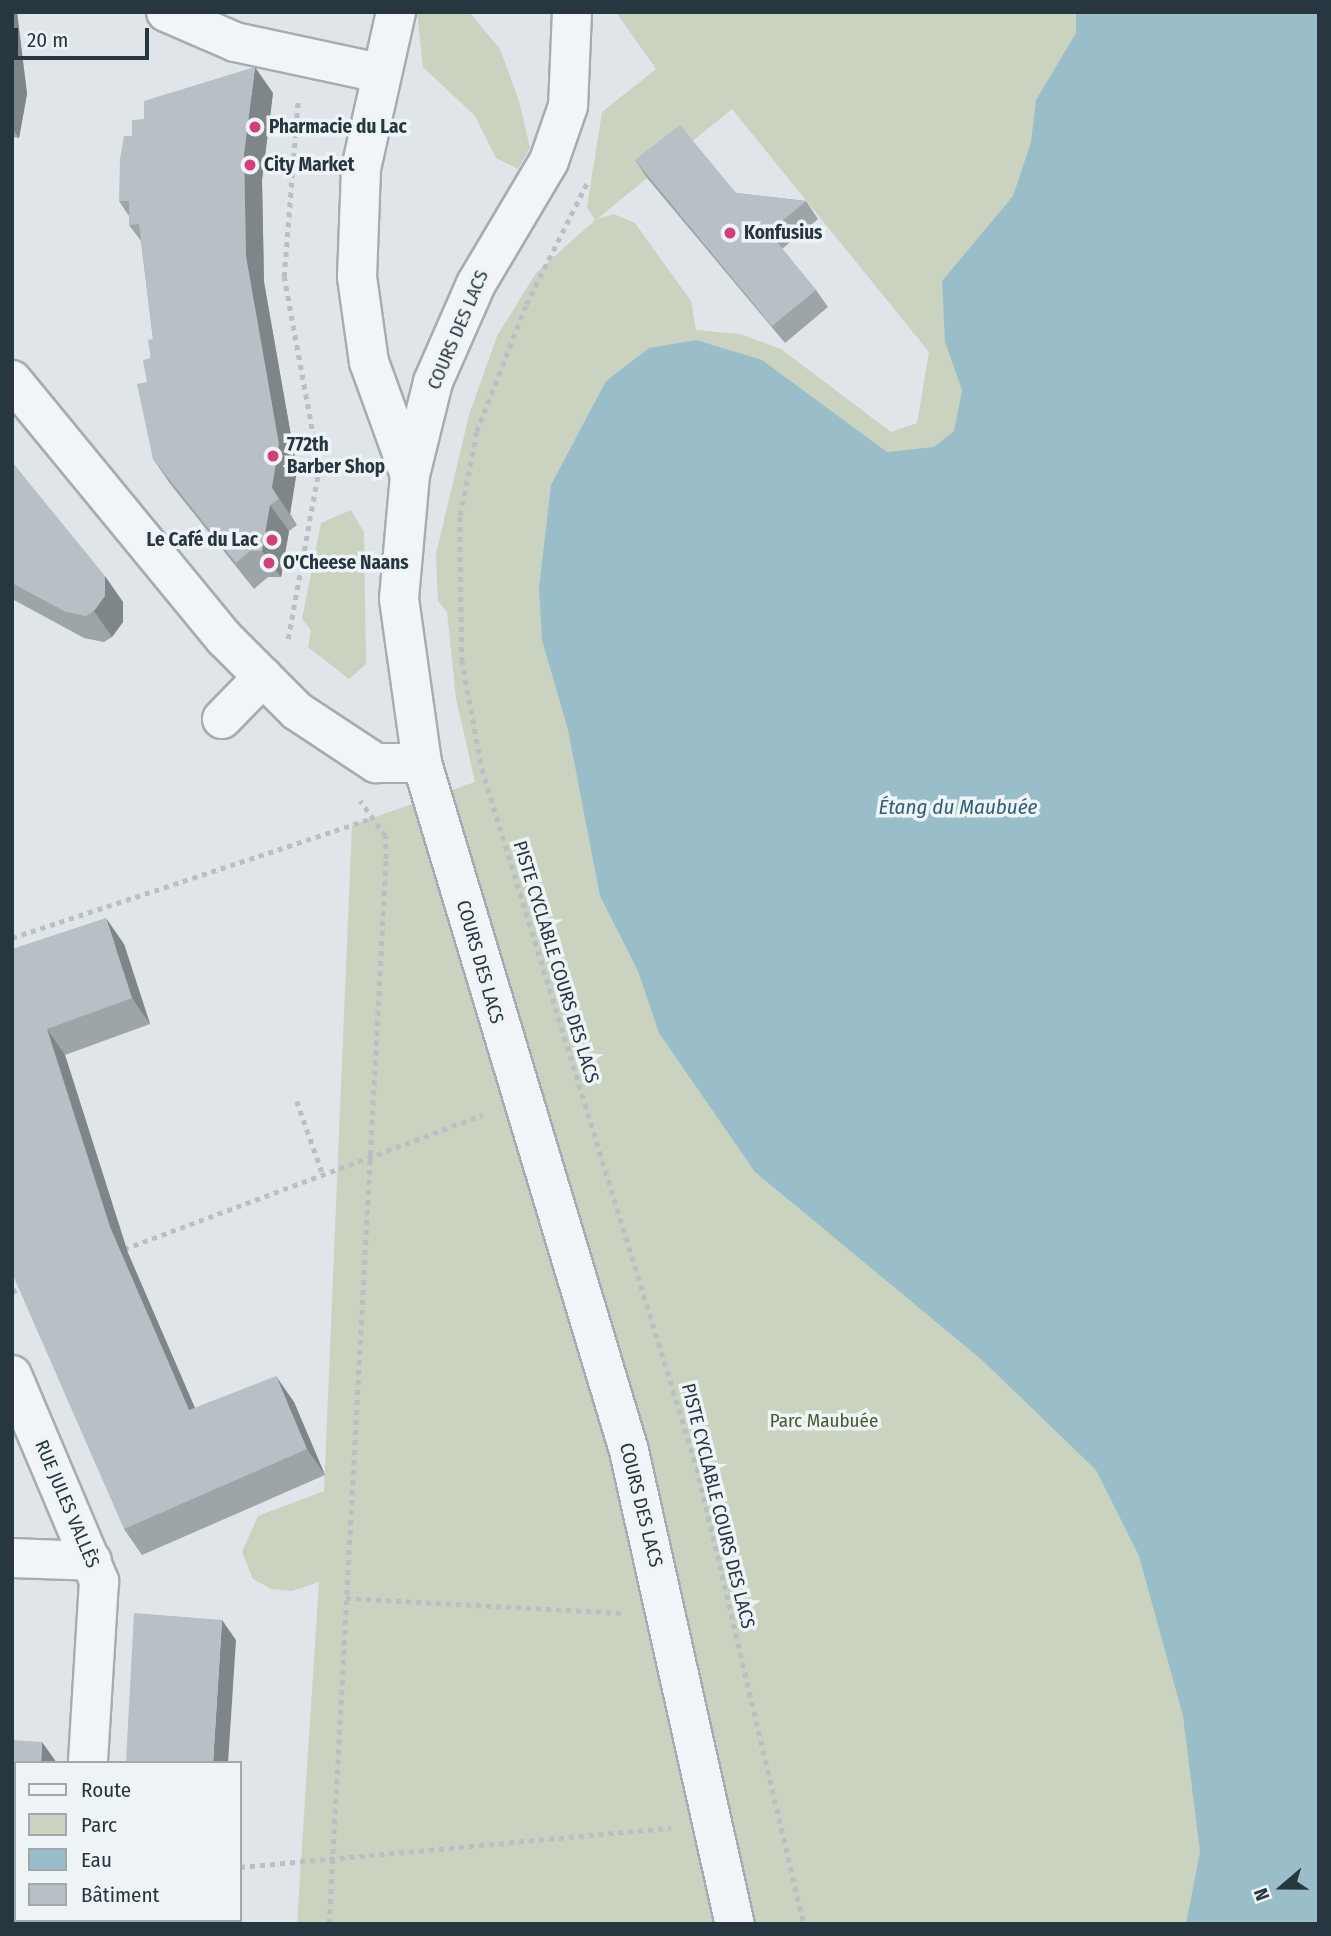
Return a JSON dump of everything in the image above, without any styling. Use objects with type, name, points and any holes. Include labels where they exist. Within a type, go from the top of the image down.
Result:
[{"type":"street","points":[[166,12],[199,30],[304,60],[380,73]]},
{"type":"street","points":[[396,12],[380,73],[361,169],[357,277],[369,362],[410,475]]},
{"type":"street","name":"COURS DES LACS","points":[[572,12],[565,117],[549,161],[453,333],[433,382],[410,475],[399,599],[422,764],[629,1451],[735,1924]]},
{"type":"street","points":[[12,380],[263,677],[297,711],[376,763],[422,764]]},
{"type":"street","points":[[222,719],[263,677]]},
{"type":"street","name":"RUE JULES VALLÈS","points":[[12,1375],[99,1581],[88,1761]]},
{"type":"street","points":[[12,1558],[92,1561]]},
{"type":"path","points":[[296,647],[287,638],[319,468],[284,277],[304,60]]},
{"type":"path","name":"PISTE CYCLABLE COURS DES LACS","points":[[588,178],[526,306],[477,432],[460,517],[462,660],[482,769],[697,1468],[804,1924]]},
{"type":"path","points":[[329,1924],[386,859],[385,836],[360,807],[354,751]]},
{"type":"path","points":[[12,938],[370,819]]},
{"type":"path","points":[[297,1101],[322,1172]]},
{"type":"path","points":[[114,1253],[369,1154],[484,1115]]},
{"type":"path","points":[[12,1292],[38,1282]]},
{"type":"path","points":[[346,1598],[625,1613]]},
{"type":"path","points":[[242,1867],[713,1824]]},
{"type":"green space","points":[[417,12],[469,12],[500,49],[519,101],[530,148],[518,169],[496,158],[475,116],[423,67]]},
{"type":"green space","name":"Parc Maubuée","points":[[616,12],[1319,12],[1319,1924],[297,1924],[319,1582],[292,1591],[271,1589],[253,1579],[242,1552],[258,1516],[324,1491],[352,825],[475,782],[456,699],[447,612],[438,601],[436,554],[469,415],[497,336],[536,273],[595,220],[587,207],[602,112],[656,69]],"holes":[[[732,109],[929,352],[917,423],[891,432],[781,349],[740,334],[696,330],[691,301],[635,223],[614,214],[597,219]]]},
{"type":"green space","points":[[351,510],[364,532],[366,664],[349,679],[308,647],[311,630],[302,619],[321,523]]},
{"type":"water","name":"Étang du Maubuée","points":[[1076,12],[1319,12],[1319,1924],[1186,1924],[1200,1852],[1183,1716],[1139,1556],[1096,1470],[982,1360],[755,1172],[659,1033],[638,971],[600,896],[568,730],[542,640],[539,588],[551,485],[606,381],[649,348],[696,340],[762,360],[887,452],[934,447],[954,431],[962,390],[945,342],[942,281],[1013,196],[1031,142],[1036,100],[1076,33]]},
{"type":"building","points":[[255,67],[244,154],[246,256],[279,444],[272,488],[279,499],[270,505],[262,551],[250,551],[236,563],[153,459],[137,384],[147,382],[143,360],[151,358],[148,340],[153,339],[139,224],[129,225],[129,201],[119,201],[120,159],[124,136],[132,136],[132,120],[144,119],[144,101]]},
{"type":"building","points":[[680,125],[736,193],[806,201],[769,232],[816,290],[772,326],[635,160]]},
{"type":"building","points":[[12,462],[105,576],[105,596],[94,611],[86,616],[66,612],[12,583]]},
{"type":"building","points":[[106,918],[132,998],[47,1029],[110,1227],[189,1410],[276,1376],[307,1449],[124,1529],[12,1273],[12,949]]},
{"type":"building","points":[[134,1613],[222,1620],[213,1761],[126,1761]]},
{"type":"building","points":[[12,1740],[42,1742],[41,1761],[14,1761],[12,1798]]},
{"type":"building","points":[[116,1922],[203,1922],[203,1924]]},
{"type":"place","name":"Pharmacie du Lac","points":[[255,127]]},
{"type":"place","name":"City Market","points":[[250,165]]},
{"type":"place","name":"Konfusius","points":[[730,233]]},
{"type":"place","name":"772th Barber Shop","points":[[273,456]]},
{"type":"place","name":"Le Café du Lac","points":[[272,540]]},
{"type":"place","name":"O'Cheese Naans","points":[[269,563]]}]
